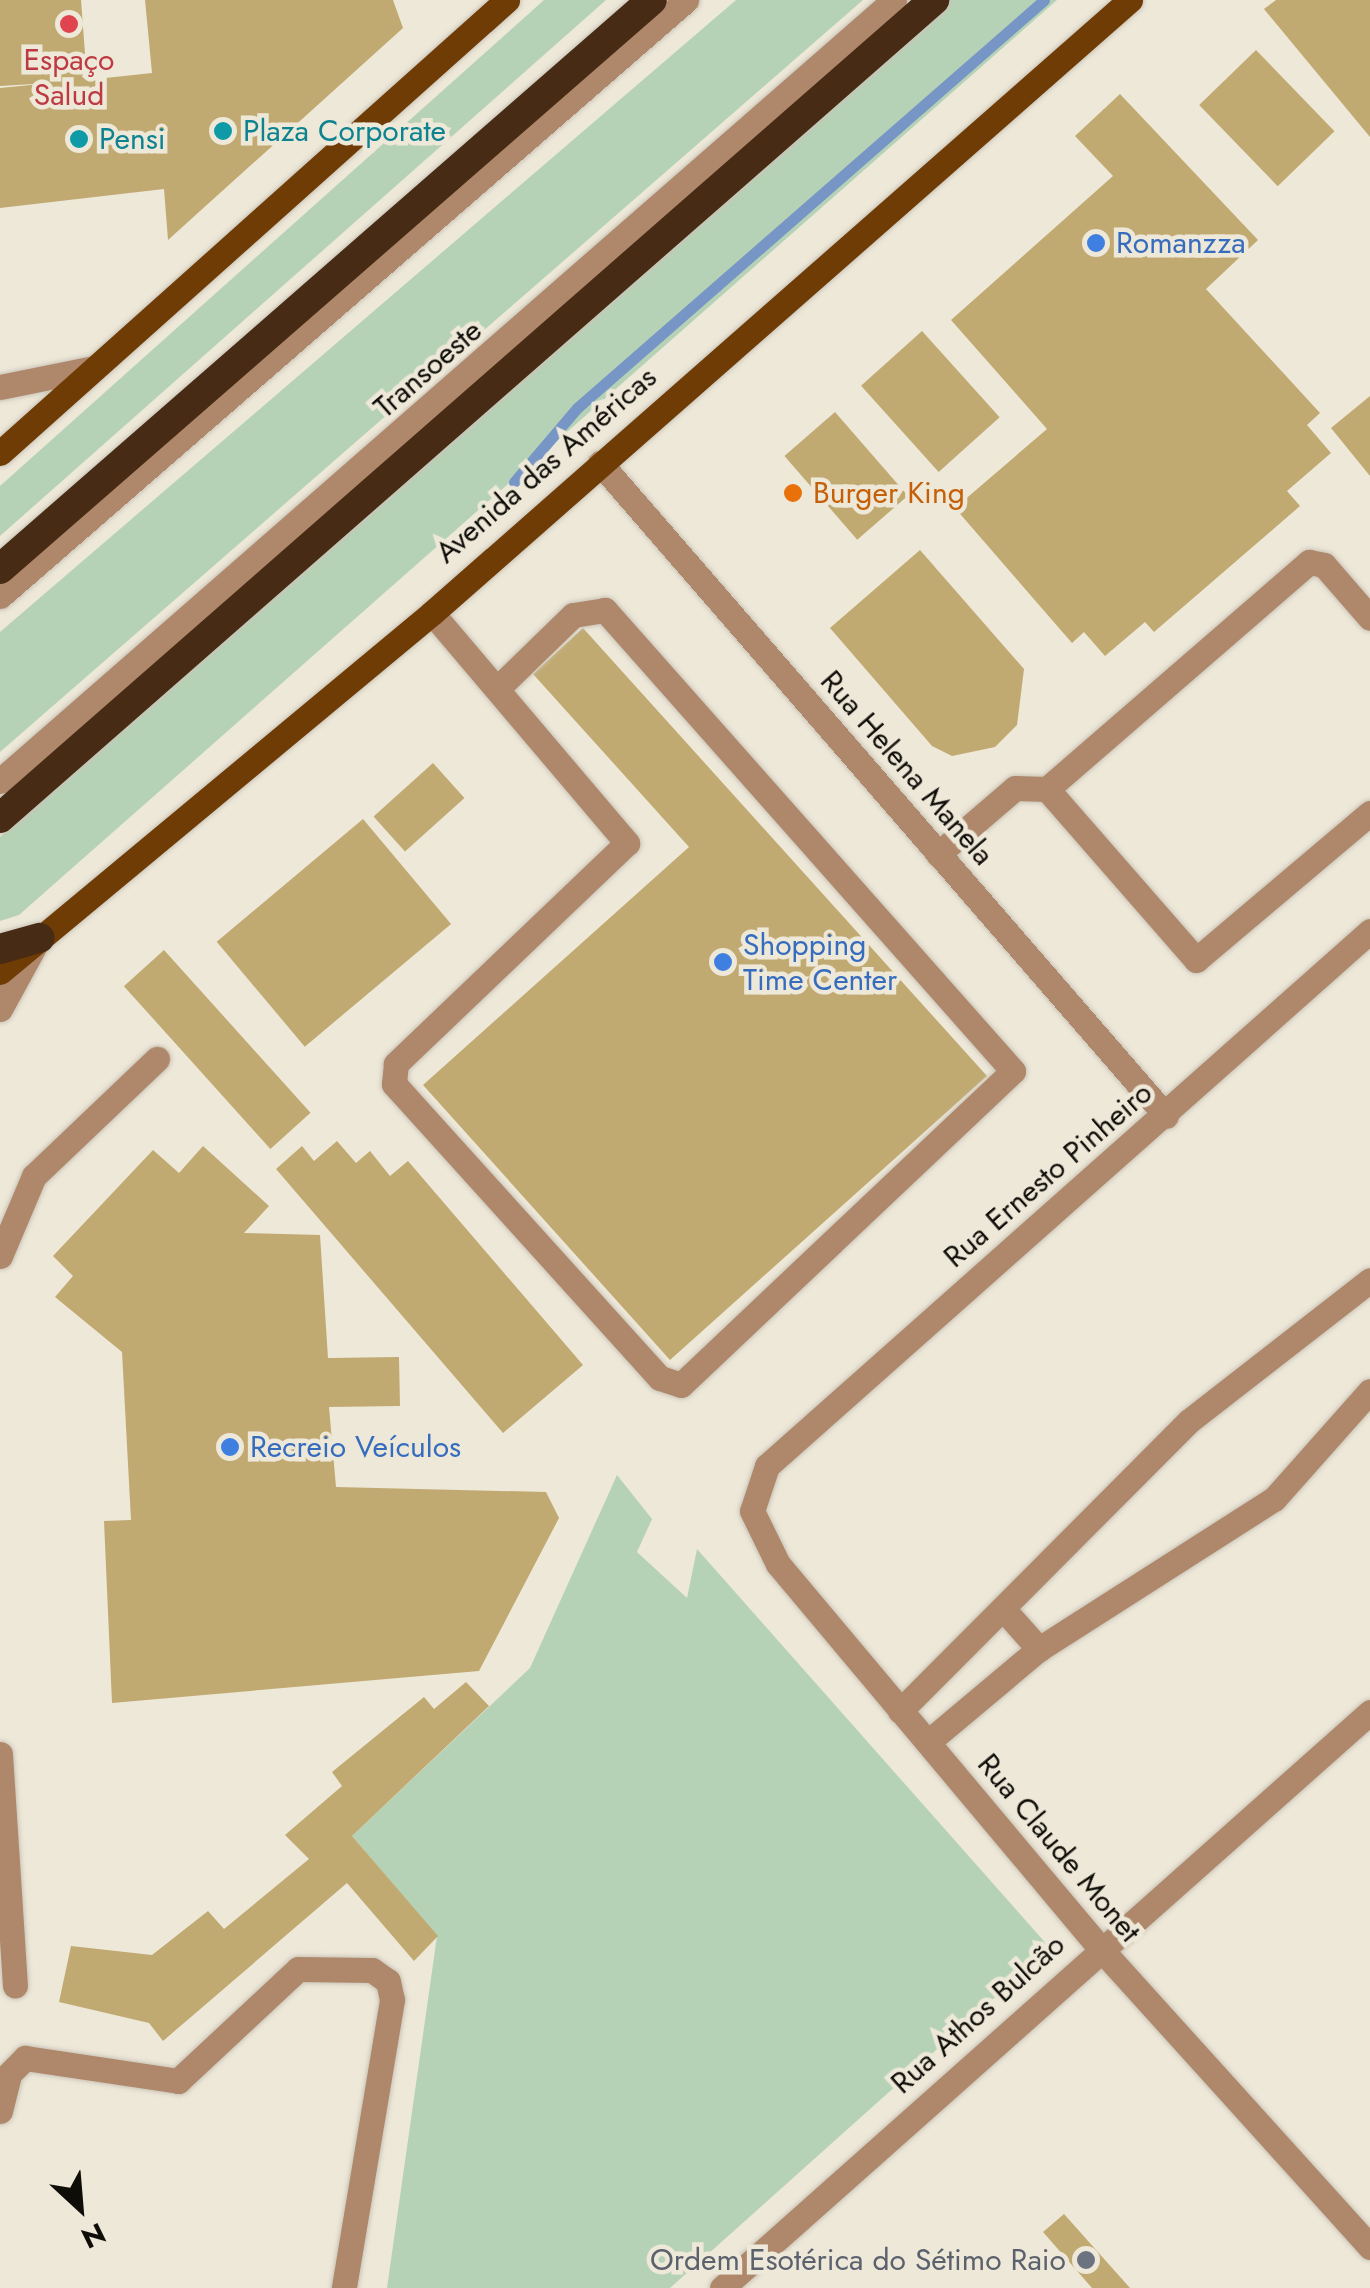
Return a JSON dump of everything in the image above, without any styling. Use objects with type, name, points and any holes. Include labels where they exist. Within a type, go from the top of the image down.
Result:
[{"type":"highway","points":[[0,570],[652,0]]},
{"type":"highway","points":[[0,818],[934,0]]},
{"type":"highway","points":[[0,949],[39,938]]},
{"type":"main road","points":[[0,453],[507,0]]},
{"type":"main road","name":"Avenida das Américas","points":[[0,972],[432,613],[1130,0]]},
{"type":"street","points":[[0,596],[686,0]]},
{"type":"street","name":"Transoeste","points":[[0,781],[894,0]]},
{"type":"street","points":[[0,386],[94,368]]},
{"type":"street","name":"Rua Helena Manela","points":[[600,463],[1166,1116]]},
{"type":"street","points":[[938,854],[1015,788],[1048,790],[1309,562],[1324,566],[1370,618]]},
{"type":"street","points":[[432,613],[627,843],[396,1064],[394,1084],[660,1378],[681,1385],[1014,1071],[605,610],[573,615],[498,688]]},
{"type":"street","points":[[1048,790],[1196,960],[1370,813]]},
{"type":"street","name":"Rua Ernesto Pinheiro","points":[[767,1466],[1370,931]]},
{"type":"street","points":[[0,1009],[39,938]]},
{"type":"street","points":[[0,1256],[34,1176],[158,1059]]},
{"type":"street","points":[[900,1711],[1006,1612],[1189,1421],[1370,1280]]},
{"type":"street","points":[[928,1742],[1039,1648],[1274,1499],[1370,1390]]},
{"type":"street","name":"Rua Claude Monet","points":[[767,1466],[753,1488],[760,1533],[900,1711],[1100,1948],[1370,2247]]},
{"type":"street","points":[[1006,1612],[1039,1648]]},
{"type":"street","name":"Rua Athos Bulcão","points":[[722,2288],[1370,1712]]},
{"type":"street","points":[[0,1754],[15,1986]]},
{"type":"street","points":[[0,2111],[9,2074],[26,2058],[178,2081],[298,1969],[372,1970],[388,1981],[392,2000],[344,2288]]},
{"type":"green space","points":[[544,0],[606,0],[0,536],[0,486]]},
{"type":"green space","points":[[736,0],[863,0],[0,752],[0,632]]},
{"type":"green space","points":[[950,0],[1057,0],[19,915],[0,921],[0,837]]},
{"type":"green space","points":[[617,1475],[652,1519],[637,1552],[687,1598],[697,1549],[1050,1948],[670,2288],[387,2288],[437,1936],[352,1836],[530,1668]]},
{"type":"building","points":[[0,0],[81,0],[87,80],[152,73],[145,0],[393,0],[403,28],[168,240],[164,189],[0,208],[0,88],[51,83],[0,86]]},
{"type":"building","points":[[1276,0],[1370,0],[1370,137],[1264,9]]},
{"type":"building","points":[[1256,50],[1334,131],[1278,186],[1199,105]]},
{"type":"building","points":[[1120,94],[1258,240],[1206,289],[1320,413],[1307,425],[1331,453],[1287,491],[1300,506],[1154,632],[1145,622],[1105,656],[1084,632],[1072,643],[955,508],[1047,429],[951,320],[1113,176],[1075,136]]},
{"type":"building","points":[[922,331],[1000,417],[939,472],[861,386]]},
{"type":"building","points":[[1370,396],[1370,476],[1331,428]]},
{"type":"building","points":[[835,412],[908,496],[857,540],[784,456]]},
{"type":"building","points":[[920,550],[1024,669],[1017,725],[995,747],[952,756],[932,746],[830,628]]},
{"type":"building","name":"Shopping Time Center","points":[[583,628],[987,1076],[670,1360],[423,1085],[689,847],[533,674]]},
{"type":"building","points":[[433,763],[464,798],[405,851],[374,817]]},
{"type":"building","points":[[363,819],[451,924],[305,1047],[217,942]]},
{"type":"building","points":[[164,950],[311,1113],[270,1149],[124,986]]},
{"type":"building","points":[[337,1141],[356,1163],[370,1151],[390,1176],[408,1161],[583,1365],[503,1433],[276,1169],[302,1146],[314,1161]]},
{"type":"building","name":"Recreio Veículos","points":[[203,1146],[269,1206],[244,1233],[320,1235],[328,1358],[399,1357],[400,1406],[329,1407],[336,1487],[546,1492],[559,1518],[479,1671],[112,1703],[104,1521],[131,1520],[122,1352],[55,1297],[73,1276],[53,1256],[153,1150],[179,1173]]},
{"type":"building","points":[[466,1682],[489,1706],[352,1836],[438,1936],[414,1961],[347,1883],[163,2041],[149,2023],[59,2002],[71,1946],[152,1955],[208,1911],[224,1929],[309,1859],[285,1835],[342,1786],[332,1772],[424,1697],[434,1709]]},
{"type":"building","name":"Ordem Esotérica do Sétimo Raio","points":[[1064,2214],[1130,2288],[1092,2288],[1043,2232]]},
{"type":"waterway","points":[[514,482],[577,408],[1044,0]]},
{"type":"place","name":"Espaço Salud","points":[[69,24]]},
{"type":"place","name":"Plaza Corporate","points":[[223,131]]},
{"type":"place","name":"Pensi","points":[[79,139]]},
{"type":"place","name":"Romanzza","points":[[1096,243]]},
{"type":"place","name":"Burger King","points":[[793,493]]},
{"type":"place","name":"Shopping Time Center","points":[[723,962]]},
{"type":"place","name":"Recreio Veículos","points":[[230,1447]]},
{"type":"place","name":"Ordem Esotérica do Sétimo Raio","points":[[1086,2260]]}]
